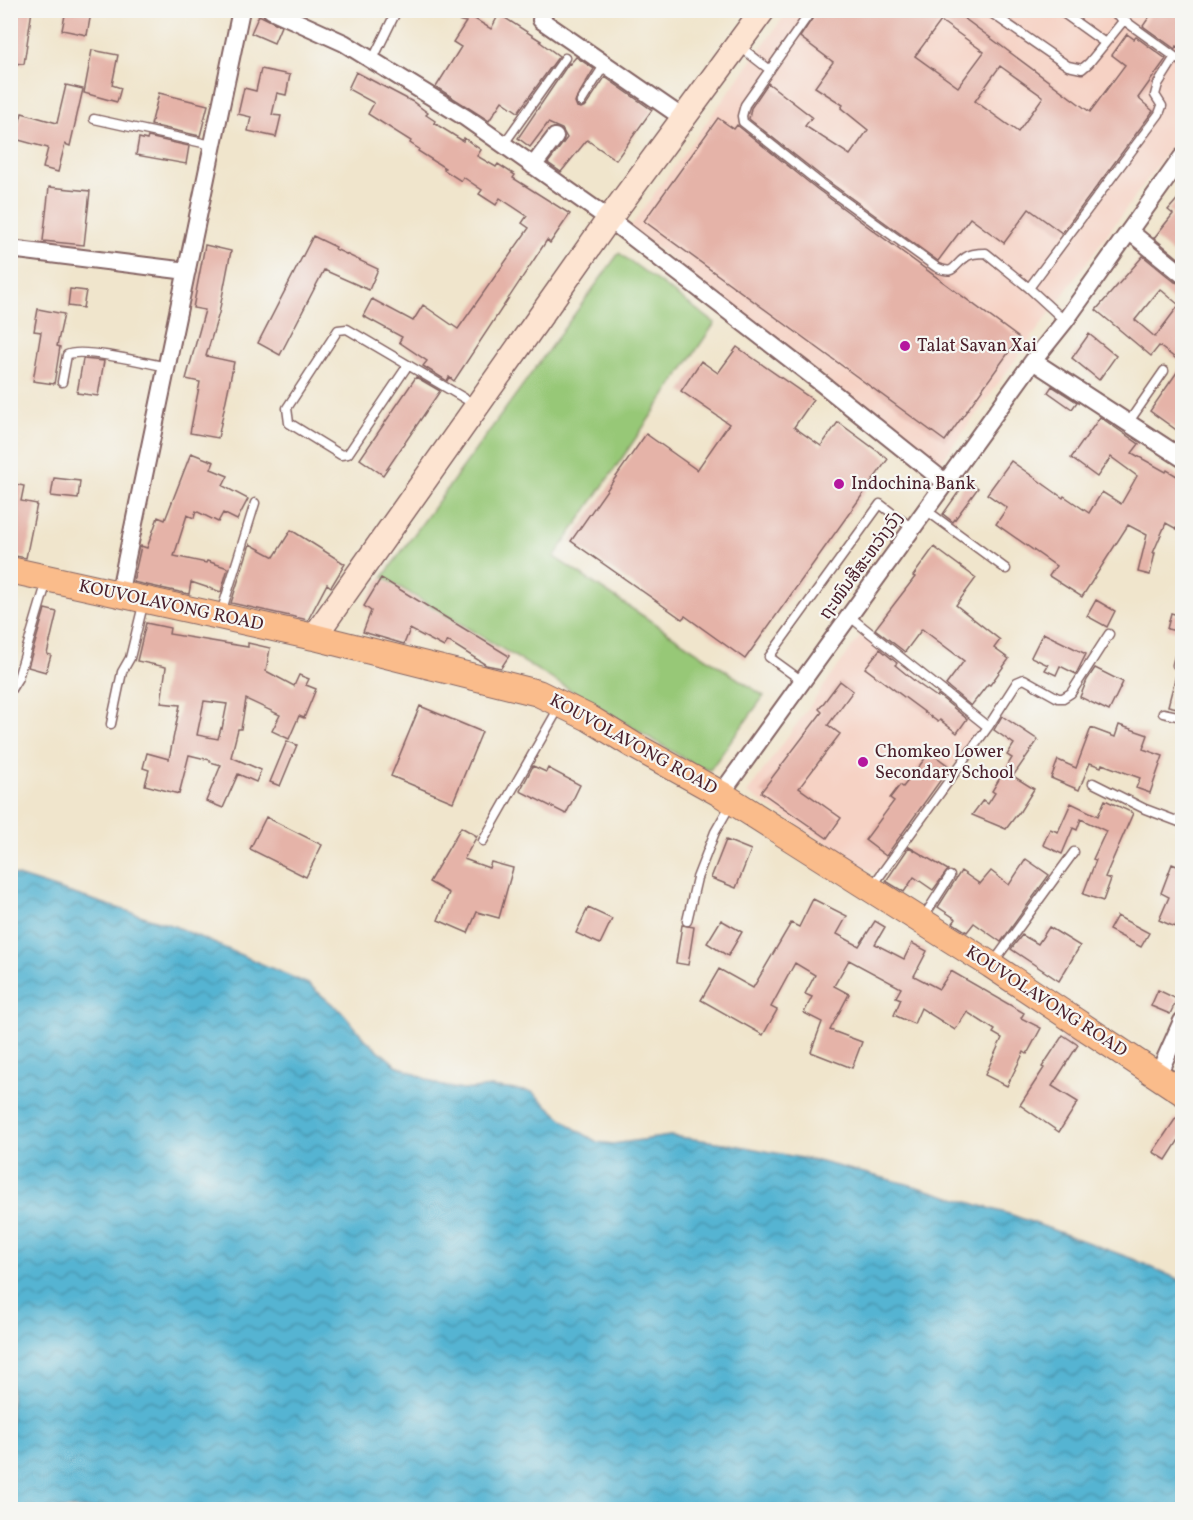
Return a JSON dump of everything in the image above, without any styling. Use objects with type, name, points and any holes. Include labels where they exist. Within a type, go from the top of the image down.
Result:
[{"type":"main road","name":"KOUVOLAVONG ROAD","points":[[10,570],[314,638],[538,693],[589,718],[727,797],[871,888],[1182,1092]]},
{"type":"street","points":[[119,595],[241,10]]},
{"type":"street","points":[[271,10],[344,43],[466,118],[609,219],[946,483]]},
{"type":"street","points":[[314,638],[609,219],[763,10]]},
{"type":"street","points":[[541,20],[683,118]]},
{"type":"street","points":[[533,166],[555,137]]},
{"type":"street","name":"ຖະໜົນສີສະຫວ່າງວົງ","points":[[727,797],[802,681],[1182,157]]},
{"type":"street","points":[[1129,231],[1182,274]]},
{"type":"street","points":[[10,249],[187,271]]},
{"type":"street","points":[[1033,361],[1182,458]]},
{"type":"street","points":[[1158,1075],[1182,1021]]},
{"type":"lane","points":[[812,10],[745,105],[743,122],[821,184],[936,267],[946,272],[954,270],[967,256],[986,253],[1065,321]]},
{"type":"lane","points":[[987,10],[1068,66],[1082,69],[1124,20]]},
{"type":"lane","points":[[1059,10],[1105,44]]},
{"type":"lane","points":[[1110,10],[1182,62]]},
{"type":"lane","points":[[372,61],[396,12]]},
{"type":"lane","points":[[738,44],[770,70]]},
{"type":"lane","points":[[1029,288],[1159,114],[1162,106],[1155,94],[1158,84],[1174,57]]},
{"type":"lane","points":[[503,145],[565,58]]},
{"type":"lane","points":[[581,102],[605,64]]},
{"type":"lane","points":[[94,119],[212,145]]},
{"type":"lane","points":[[408,364],[348,454],[341,455],[289,423],[287,408],[338,330],[347,328],[408,364],[477,406]]},
{"type":"lane","points":[[62,382],[67,355],[74,352],[105,355],[167,367]]},
{"type":"lane","points":[[1128,423],[1164,371]]},
{"type":"lane","points":[[220,617],[255,503]]},
{"type":"lane","points":[[802,681],[769,657],[880,504],[913,529]]},
{"type":"lane","points":[[927,510],[1006,569]]},
{"type":"lane","points":[[10,691],[18,678],[48,579]]},
{"type":"lane","points":[[111,724],[122,672],[130,658],[144,601]]},
{"type":"lane","points":[[849,616],[988,727]]},
{"type":"lane","points":[[871,888],[988,727],[1017,681],[1024,679],[1058,698],[1063,698],[1071,693],[1109,634]]},
{"type":"lane","points":[[1177,665],[1182,646]]},
{"type":"lane","points":[[483,841],[561,704]]},
{"type":"lane","points":[[1163,713],[1182,717]]},
{"type":"lane","points":[[1093,783],[1145,809],[1182,823]]},
{"type":"lane","points":[[687,921],[697,878],[727,797]]},
{"type":"lane","points":[[991,966],[1074,852]]},
{"type":"lane","points":[[921,921],[950,876]]},
{"type":"shaded area","name":"Talat Savan Xai","points":[[788,11],[1182,11],[1182,132],[938,466],[630,227]]},
{"type":"shaded area","name":"Chomkeo Lower Secondary School","points":[[863,632],[981,728],[875,874],[747,793]]},
{"type":"green space","points":[[619,253],[715,323],[554,557],[764,696],[710,770],[698,767],[383,577]]},
{"type":"water","points":[[11,874],[174,926],[308,984],[344,1014],[364,1038],[396,1065],[439,1085],[463,1090],[491,1087],[532,1092],[572,1127],[597,1142],[613,1144],[670,1136],[724,1143],[817,1161],[907,1184],[1012,1215],[1133,1259],[1182,1281],[1182,1509],[11,1509]]},
{"type":"building","points":[[10,10],[32,10],[24,64],[10,63]]},
{"type":"building","points":[[66,10],[91,13],[87,35],[62,30]]},
{"type":"building","points":[[433,10],[470,10],[468,18],[470,16],[491,29],[499,14],[541,41],[559,56],[518,112],[502,101],[489,121],[436,87],[461,47],[453,42],[466,22],[433,15]]},
{"type":"building","points":[[818,10],[953,10],[1090,112],[1125,65],[1112,55],[1127,34],[1134,39],[1136,37],[1166,59],[1138,98],[1153,111],[1062,233],[1029,209],[1004,243],[970,218],[938,261],[825,179],[749,119],[751,108],[768,83],[812,117],[805,126],[850,155],[868,130],[841,108],[843,105],[815,87],[833,62],[800,37]],"holes":[[[941,21],[984,52],[958,87],[915,56]],[[1000,66],[1043,97],[1018,132],[975,101]]]},
{"type":"building","points":[[1154,10],[1182,10],[1182,50],[1176,46],[1175,49],[1143,26]]},
{"type":"building","points":[[259,15],[281,26],[274,43],[251,33]]},
{"type":"building","points":[[92,50],[118,55],[112,85],[121,88],[117,102],[84,93]]},
{"type":"building","points":[[576,57],[594,69],[576,99],[577,107],[586,106],[605,77],[652,110],[616,160],[587,140],[561,172],[548,163],[567,138],[562,129],[548,123],[530,147],[518,138],[569,63]]},
{"type":"building","points":[[261,69],[290,75],[286,95],[277,93],[272,115],[281,116],[276,137],[248,131],[251,117],[238,114],[244,88],[256,91]]},
{"type":"building","points":[[356,72],[413,102],[428,113],[426,115],[435,121],[434,123],[463,141],[464,138],[481,150],[477,156],[496,167],[498,164],[515,175],[513,178],[570,214],[550,243],[547,240],[454,381],[449,377],[447,381],[423,366],[427,361],[399,342],[402,337],[363,316],[372,299],[413,321],[423,305],[458,329],[529,228],[522,223],[527,216],[500,198],[496,205],[479,194],[482,190],[463,177],[461,181],[444,170],[445,168],[418,151],[419,149],[410,143],[411,141],[368,114],[374,103],[348,89]]},
{"type":"building","points":[[66,85],[83,89],[70,146],[65,144],[58,172],[43,168],[48,148],[15,139],[22,113],[57,123]]},
{"type":"building","points":[[159,93],[208,105],[200,136],[151,125]]},
{"type":"building","points":[[718,118],[734,129],[737,125],[817,189],[1019,338],[945,441],[644,221]]},
{"type":"building","points":[[148,137],[189,146],[186,164],[136,155],[139,138],[147,140]]},
{"type":"building","points":[[49,187],[90,191],[84,245],[43,241]]},
{"type":"building","points":[[1182,194],[1182,261],[1154,238],[1173,214],[1168,210]]},
{"type":"building","points":[[313,236],[378,269],[369,290],[324,270],[280,355],[258,343]]},
{"type":"building","points":[[205,245],[231,251],[219,313],[206,356],[234,362],[218,438],[190,433],[200,382],[186,379],[205,310],[193,308]]},
{"type":"building","points":[[1143,256],[1175,282],[1182,284],[1182,363],[1159,346],[1151,356],[1096,310]],"holes":[[[1160,289],[1179,305],[1155,337],[1135,320]]]},
{"type":"building","points":[[70,289],[86,291],[83,308],[68,306]]},
{"type":"building","points":[[38,309],[64,314],[57,346],[60,347],[54,384],[33,381],[41,332],[34,331]]},
{"type":"building","points":[[1089,334],[1116,356],[1099,380],[1072,358]]},
{"type":"building","points":[[737,347],[813,400],[794,427],[821,446],[838,422],[888,459],[745,659],[685,616],[682,619],[571,541],[646,434],[697,470],[729,424],[681,391],[701,361],[718,373]]},
{"type":"building","points":[[83,359],[104,361],[98,396],[77,393]]},
{"type":"building","points":[[1182,365],[1182,434],[1150,411]]},
{"type":"building","points":[[416,377],[440,391],[383,475],[360,459]]},
{"type":"building","points":[[1052,386],[1077,402],[1072,409],[1048,392]]},
{"type":"building","points":[[1100,417],[1139,444],[1132,453],[1182,479],[1182,532],[1166,523],[1153,553],[1155,553],[1150,575],[1138,572],[1147,535],[1128,525],[1082,597],[1049,576],[1056,566],[996,524],[1007,508],[987,494],[1011,461],[1063,498],[1064,496],[1089,513],[1102,492],[1121,504],[1137,476],[1111,457],[1097,477],[1071,458]]},
{"type":"building","points":[[191,453],[214,462],[211,469],[228,476],[223,486],[248,499],[237,520],[223,513],[218,522],[196,511],[194,518],[187,515],[174,556],[206,563],[207,561],[228,568],[221,592],[191,582],[189,594],[133,582],[141,546],[147,548],[158,517],[165,520]]},
{"type":"building","points":[[54,478],[80,481],[78,499],[51,496]]},
{"type":"building","points":[[967,480],[978,488],[953,522],[943,514]]},
{"type":"building","points":[[10,483],[24,486],[21,501],[37,504],[26,558],[10,555]]},
{"type":"building","points":[[291,530],[345,564],[331,587],[327,584],[308,620],[231,603],[250,544],[274,557]]},
{"type":"building","points":[[934,547],[976,578],[956,605],[1000,640],[994,648],[1009,659],[971,706],[946,685],[964,661],[922,629],[905,652],[875,629],[915,577],[913,576]]},
{"type":"building","points":[[381,578],[509,656],[501,668],[486,665],[448,641],[444,647],[410,629],[404,644],[363,632],[371,611],[364,606]]},
{"type":"building","points":[[1096,600],[1115,611],[1107,627],[1087,616]]},
{"type":"building","points":[[45,609],[57,612],[47,654],[51,655],[46,672],[28,667]]},
{"type":"building","points":[[1171,613],[1182,616],[1182,632],[1167,629]]},
{"type":"building","points":[[146,623],[170,628],[169,634],[248,647],[248,643],[270,648],[266,671],[294,686],[299,675],[309,679],[306,685],[316,689],[304,718],[299,716],[289,739],[272,731],[280,715],[246,699],[241,729],[238,729],[231,757],[261,770],[256,782],[238,774],[223,808],[206,801],[221,765],[210,762],[210,760],[189,755],[179,794],[145,785],[149,770],[143,768],[147,753],[169,759],[180,705],[161,703],[166,667],[137,661]],"holes":[[[204,701],[227,704],[218,739],[197,735]]]},
{"type":"building","points":[[1043,633],[1086,654],[1076,674],[1060,666],[1056,675],[1045,670],[1048,665],[1031,657]]},
{"type":"building","points":[[880,649],[917,683],[937,697],[938,695],[967,719],[957,733],[940,720],[938,722],[865,668]]},
{"type":"building","points":[[1095,668],[1123,682],[1109,711],[1080,697]]},
{"type":"building","points":[[1182,668],[1182,709],[1168,706],[1177,671]]},
{"type":"building","points":[[840,681],[853,691],[828,725],[840,734],[799,788],[841,818],[827,838],[761,792],[822,712],[819,709]]},
{"type":"building","points":[[420,706],[482,732],[453,802],[391,776]]},
{"type":"building","points":[[1002,716],[1038,740],[1013,776],[1034,789],[1006,829],[972,815],[983,800],[988,804],[995,793],[992,791],[1012,758],[1007,755],[1014,744],[994,730]]},
{"type":"building","points":[[1119,725],[1148,735],[1143,749],[1163,756],[1150,793],[1136,788],[1140,778],[1102,764],[1101,767],[1090,763],[1079,790],[1051,778],[1058,760],[1076,768],[1091,728],[1115,737]]},
{"type":"building","points":[[287,741],[297,745],[280,786],[270,782]]},
{"type":"building","points":[[930,752],[950,767],[886,856],[865,840],[894,801],[890,798],[900,785],[903,787]]},
{"type":"building","points":[[533,766],[546,772],[548,768],[580,785],[566,814],[520,791]]},
{"type":"building","points":[[1105,800],[1133,813],[1105,877],[1111,879],[1103,901],[1083,894],[1096,860],[1093,859],[1106,831],[1081,819],[1077,830],[1073,828],[1062,854],[1043,845],[1050,829],[1058,832],[1071,803],[1098,816]]},
{"type":"building","points":[[266,817],[322,845],[306,877],[250,849]]},
{"type":"building","points":[[461,827],[477,836],[464,859],[489,868],[491,862],[513,868],[499,918],[477,912],[468,933],[438,920],[449,893],[429,882]]},
{"type":"building","points":[[726,840],[751,850],[736,888],[711,878]]},
{"type":"building","points":[[909,847],[948,870],[933,890],[914,877],[904,892],[886,881]]},
{"type":"building","points":[[1026,859],[1049,875],[1001,942],[974,923],[967,932],[953,923],[956,919],[938,907],[961,871],[980,884],[991,871],[1009,885]]},
{"type":"building","points":[[1172,864],[1182,868],[1182,910],[1175,927],[1159,920],[1169,897],[1161,893]]},
{"type":"building","points":[[813,899],[847,916],[837,934],[859,946],[875,921],[885,927],[875,944],[904,959],[912,943],[927,951],[914,976],[939,989],[951,971],[1024,1013],[1021,1018],[1041,1028],[1027,1054],[1024,1052],[1007,1086],[985,1075],[1002,1038],[993,1033],[995,1030],[967,1012],[955,1030],[921,1008],[914,1024],[894,1015],[901,999],[896,997],[901,988],[849,960],[834,986],[849,994],[830,1030],[862,1042],[852,1068],[811,1052],[822,1022],[804,1013],[812,997],[805,994],[815,975],[795,963],[771,1007],[777,1010],[763,1035],[701,1000],[719,969],[753,988],[791,923],[799,927]]},
{"type":"building","points":[[588,908],[612,919],[600,944],[576,933]]},
{"type":"building","points":[[1117,916],[1149,933],[1141,947],[1109,930]]},
{"type":"building","points":[[721,920],[742,932],[728,956],[707,943]]},
{"type":"building","points":[[682,925],[694,927],[688,965],[676,963]]},
{"type":"building","points":[[1049,927],[1080,946],[1059,981],[1011,949],[1022,935],[1038,944]]},
{"type":"building","points":[[1158,990],[1177,999],[1170,1014],[1151,1006]]},
{"type":"building","points":[[1063,1035],[1078,1045],[1052,1086],[1078,1102],[1059,1132],[1020,1105]]},
{"type":"building","points":[[1176,1118],[1182,1122],[1182,1135],[1166,1160],[1153,1152]]},
{"type":"place","name":"Talat Savan Xai","points":[[905,346]]},
{"type":"place","name":"Indochina Bank","points":[[839,484]]},
{"type":"place","name":"Chomkeo Lower Secondary School","points":[[863,762]]}]
